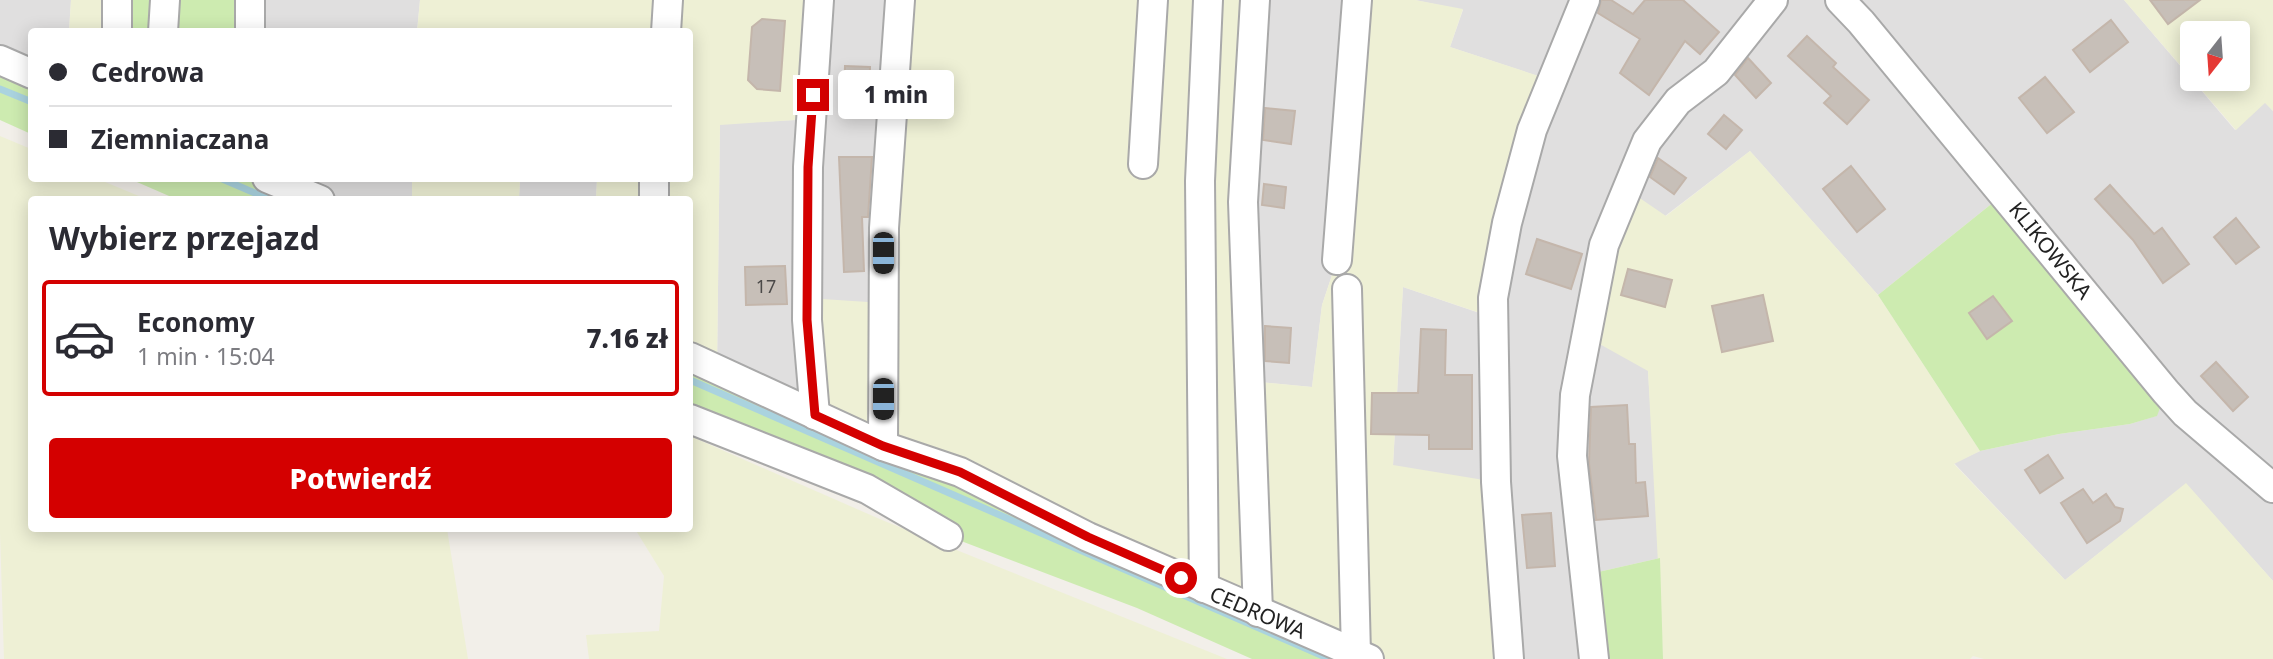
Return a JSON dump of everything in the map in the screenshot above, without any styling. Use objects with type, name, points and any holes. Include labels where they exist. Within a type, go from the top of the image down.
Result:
[{"type":"street","points":[[117,0],[117,28]]},
{"type":"street","points":[[163,28],[165,0]]},
{"type":"street","points":[[250,0],[250,28]]},
{"type":"street","points":[[666,28],[668,0]]},
{"type":"street","points":[[815,415],[807,320],[808,167],[819,0]]},
{"type":"street","points":[[883,446],[884,228],[900,0]]},
{"type":"street","points":[[1143,164],[1153,0]]},
{"type":"street","points":[[1204,588],[1200,181],[1208,0]]},
{"type":"street","points":[[1255,0],[1243,202],[1258,612]]},
{"type":"street","points":[[1337,260],[1357,0]]},
{"type":"street","points":[[1509,659],[1496,482],[1493,298],[1507,223],[1532,130],[1585,0]]},
{"type":"street","points":[[1594,659],[1572,456],[1575,395],[1604,245],[1647,141],[1678,101],[1716,72],[1773,0]]},
{"type":"street","name":"KLIKOWSKA","points":[[1840,0],[2005,193],[2176,403],[2273,488]]},
{"type":"street","points":[[0,60],[28,72]]},
{"type":"street","points":[[277,182],[310,196]]},
{"type":"street","points":[[1348,289],[1362,656]]},
{"type":"street","name":"CEDROWA","points":[[693,358],[883,446],[960,472],[1088,537],[1362,656]]},
{"type":"street","points":[[693,420],[867,489],[948,536]]},
{"type":"shaded area","points":[[0,0],[71,0],[69,28],[28,28],[28,73],[0,60]]},
{"type":"shaded area","points":[[250,0],[420,0],[417,28],[250,28]]},
{"type":"shaded area","points":[[819,0],[900,0],[883,303],[812,365],[790,404],[717,370],[720,124],[811,119]]},
{"type":"shaded area","points":[[1255,0],[1357,0],[1337,260],[1322,305],[1312,387],[1250,381]]},
{"type":"shaded area","points":[[1415,0],[2124,0],[2180,66],[2180,91],[2202,91],[2235,130],[2265,102],[2273,111],[2273,581],[2186,484],[2065,580],[1954,463],[1980,451],[2059,434],[2130,424],[2156,416],[2166,392],[2005,193],[1878,295],[1750,151],[1665,216],[1648,371],[1660,558],[1585,575],[1594,659],[1509,659],[1393,466],[1403,287],[1494,318],[1553,81],[1450,47],[1463,10]]},
{"type":"shaded area","points":[[275,182],[412,182],[412,196],[312,196]]},
{"type":"shaded area","points":[[520,182],[597,182],[596,196],[519,196]]},
{"type":"green space","points":[[71,0],[117,0],[117,28],[69,28]]},
{"type":"green space","points":[[117,0],[250,0],[250,28],[117,28]]},
{"type":"green space","points":[[420,0],[819,0],[811,119],[720,125],[717,370],[693,358],[693,196],[596,196],[597,182],[693,182],[693,28],[417,28]]},
{"type":"green space","points":[[900,0],[1255,0],[1250,381],[1312,387],[1322,305],[1337,260],[1357,0],[1415,0],[1463,9],[1450,47],[1554,81],[1495,318],[1403,287],[1393,465],[1496,482],[1509,659],[1369,659],[790,404],[812,365],[807,298],[883,303]]},
{"type":"green space","points":[[2124,0],[2273,0],[2273,111],[2265,103],[2236,130],[2202,91],[2250,91],[2250,21],[2180,21],[2180,65]]},
{"type":"green space","points":[[0,60],[28,73],[28,133],[0,120]]},
{"type":"green space","points":[[0,136],[28,148],[28,182],[105,182],[139,196],[28,196],[28,532],[447,532],[468,659],[4,659],[0,533]]},
{"type":"green space","points":[[1750,151],[1878,295],[1980,451],[1954,464],[2065,580],[2186,483],[2273,581],[2273,659],[1984,659],[1973,656],[1970,659],[1663,659],[1648,371],[1587,337],[1625,188],[1666,216]]},
{"type":"green space","points":[[137,182],[275,182],[312,196],[169,196]]},
{"type":"green space","points":[[412,182],[520,182],[519,196],[412,196]]},
{"type":"green space","points":[[2005,193],[2166,392],[2157,416],[2130,424],[2059,434],[1980,451],[1878,295]]},
{"type":"green space","points":[[693,358],[1369,659],[1252,659],[1137,608],[948,536],[693,418]]},
{"type":"green space","points":[[693,437],[882,520],[1227,659],[589,659],[586,635],[659,631],[664,576],[637,532],[693,532]]},
{"type":"green space","points":[[1660,558],[1663,659],[1594,659],[1585,575]]},
{"type":"building","points":[[1601,0],[1611,0],[1633,14],[1645,0],[1683,0],[1719,32],[1700,54],[1685,41],[1649,95],[1620,73],[1640,39],[1598,13]]},
{"type":"building","points":[[2150,0],[2200,0],[2168,24]]},
{"type":"building","points":[[762,19],[785,21],[780,91],[757,89],[748,80],[752,27]]},
{"type":"building","points":[[2111,20],[2128,42],[2090,72],[2073,50]]},
{"type":"building","points":[[1807,36],[1836,63],[1833,67],[1869,100],[1847,124],[1824,103],[1831,96],[1788,56]]},
{"type":"building","points":[[1748,58],[1771,83],[1756,98],[1735,75]]},
{"type":"building","points":[[845,66],[870,67],[869,98],[844,97]]},
{"type":"building","points":[[2045,77],[2074,112],[2047,133],[2019,98]]},
{"type":"building","points":[[1265,108],[1295,111],[1291,144],[1263,140]]},
{"type":"building","points":[[1724,115],[1742,130],[1726,149],[1708,134]]},
{"type":"building","points":[[839,157],[872,157],[868,217],[862,217],[864,271],[844,272]]},
{"type":"building","points":[[1658,158],[1686,178],[1674,194],[1650,177]]},
{"type":"building","points":[[1851,166],[1885,209],[1857,232],[1823,189]]},
{"type":"building","points":[[1264,184],[1286,187],[1284,208],[1262,205]]},
{"type":"building","points":[[2110,185],[2154,234],[2162,228],[2189,264],[2163,283],[2133,240],[2095,199]]},
{"type":"building","points":[[2236,218],[2259,247],[2236,264],[2214,237]]},
{"type":"building","points":[[1537,239],[1582,254],[1571,289],[1526,274]]},
{"type":"building","points":[[785,266],[787,304],[746,305],[745,267]]},
{"type":"building","points":[[1628,269],[1672,280],[1665,307],[1621,295]]},
{"type":"building","points":[[1763,295],[1773,341],[1722,352],[1712,306]]},
{"type":"building","points":[[1993,296],[2012,321],[1987,339],[1969,313]]},
{"type":"building","points":[[1265,326],[1291,328],[1289,363],[1265,361]]},
{"type":"building","points":[[1421,329],[1446,330],[1445,375],[1472,375],[1472,449],[1429,449],[1429,435],[1371,434],[1372,393],[1418,393]]},
{"type":"building","points":[[2216,362],[2248,397],[2233,411],[2201,376]]},
{"type":"building","points":[[1627,405],[1629,444],[1635,444],[1636,483],[1645,482],[1648,516],[1596,520],[1589,463],[1591,407]]},
{"type":"building","points":[[2048,455],[2063,478],[2040,493],[2025,470]]},
{"type":"building","points":[[2083,489],[2093,503],[2106,494],[2115,507],[2123,509],[2120,521],[2087,543],[2061,503]]},
{"type":"building","points":[[1551,513],[1555,566],[1527,568],[1522,515]]},
{"type":"waterway","points":[[0,89],[28,100]]},
{"type":"waterway","points":[[229,182],[262,196]]},
{"type":"waterway","points":[[693,381],[1330,659]]},
{"type":"route","points":[[813,95],[808,167],[807,320],[815,415],[883,446],[960,472],[1088,537],[1181,578]]}]
